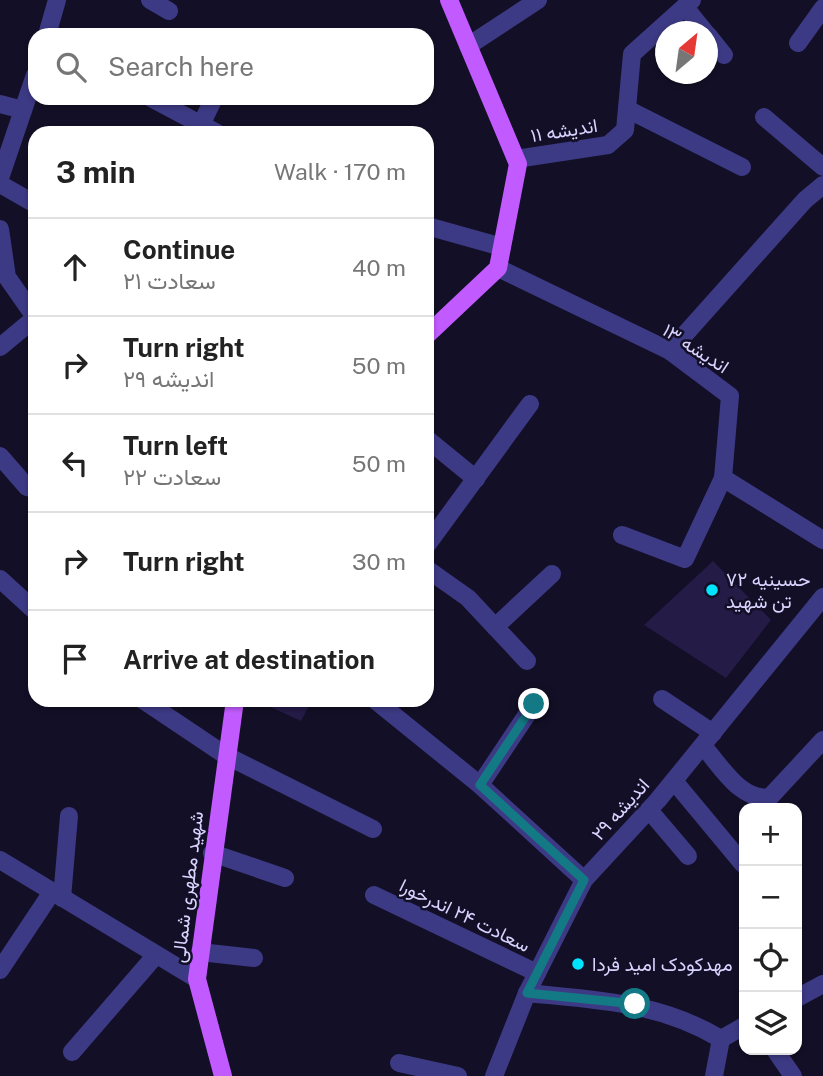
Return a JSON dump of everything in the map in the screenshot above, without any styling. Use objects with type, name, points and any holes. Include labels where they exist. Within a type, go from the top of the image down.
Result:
[{"type":"main road","points":[[434,328],[498,268],[518,164],[449,0]]},
{"type":"main road","name":"شهید مطهری شمالی","points":[[223,1076],[197,979],[225,754],[234,707]]},
{"type":"street","points":[[49,28],[55,0]]},
{"type":"street","points":[[150,0],[169,11]]},
{"type":"street","points":[[468,46],[538,0]]},
{"type":"street","points":[[688,4],[699,21]]},
{"type":"street","name":"اندیشه ۱۱","points":[[516,159],[608,145],[625,130],[632,54],[688,4]]},
{"type":"street","points":[[798,43],[823,8]]},
{"type":"street","points":[[718,48],[724,55]]},
{"type":"street","points":[[0,178],[28,95]]},
{"type":"street","points":[[0,104],[23,110]]},
{"type":"street","points":[[163,105],[198,126]]},
{"type":"street","points":[[206,126],[212,105]]},
{"type":"street","points":[[627,109],[741,167]]},
{"type":"street","points":[[764,117],[823,167]]},
{"type":"street","points":[[0,184],[28,200]]},
{"type":"street","points":[[670,351],[805,200],[823,186]]},
{"type":"street","points":[[434,228],[502,247]]},
{"type":"street","points":[[0,229],[8,277],[28,307]]},
{"type":"street","name":"اندیشه ۱۳","points":[[498,268],[670,351],[730,396],[723,478],[685,559],[622,535]]},
{"type":"street","points":[[0,347],[28,323]]},
{"type":"street","points":[[434,535],[530,404]]},
{"type":"street","points":[[434,445],[475,479]]},
{"type":"street","points":[[0,456],[28,487]]},
{"type":"street","points":[[723,478],[823,540]]},
{"type":"street","points":[[434,574],[468,598],[527,661]]},
{"type":"street","points":[[495,627],[552,574]]},
{"type":"street","points":[[0,579],[28,605]]},
{"type":"street","name":"اندیشه ۲۹","points":[[494,1076],[527,993],[584,880],[649,810],[820,608]]},
{"type":"street","points":[[662,699],[708,739],[746,794],[759,799],[770,797],[823,740]]},
{"type":"street","points":[[480,785],[534,704]]},
{"type":"street","points":[[154,707],[225,754],[373,829]]},
{"type":"street","points":[[384,707],[480,785],[584,880]]},
{"type":"street","points":[[674,781],[739,859]]},
{"type":"street","points":[[649,810],[688,856]]},
{"type":"street","points":[[0,970],[57,895],[69,816]]},
{"type":"street","points":[[212,853],[285,878]]},
{"type":"street","points":[[0,860],[197,979]]},
{"type":"street","name":"سعادت ۲۴ اندرخورا","points":[[374,895],[537,973]]},
{"type":"street","points":[[200,951],[254,958]]},
{"type":"street","points":[[72,1052],[156,955]]},
{"type":"street","points":[[802,995],[823,984]]},
{"type":"street","points":[[527,993],[635,1004],[691,1021],[721,1039]]},
{"type":"street","points":[[721,1039],[739,1029]]},
{"type":"street","points":[[715,1076],[721,1039]]},
{"type":"street","points":[[778,1055],[793,1076]]},
{"type":"street","points":[[399,1063],[458,1076]]},
{"type":"building","name":"حسینیه ۷۲ تن شهید","points":[[713,561],[771,620],[726,678],[644,625]]},
{"type":"building","points":[[270,707],[308,707],[301,721]]},
{"type":"place","name":"حسینیه ۷۲ تن شهید","points":[[712,590]]},
{"type":"place","name":"مهدکودک امید فردا","points":[[578,964]]},
{"type":"route","points":[[534,704],[480,785],[584,880],[527,993],[635,1004]]}]
